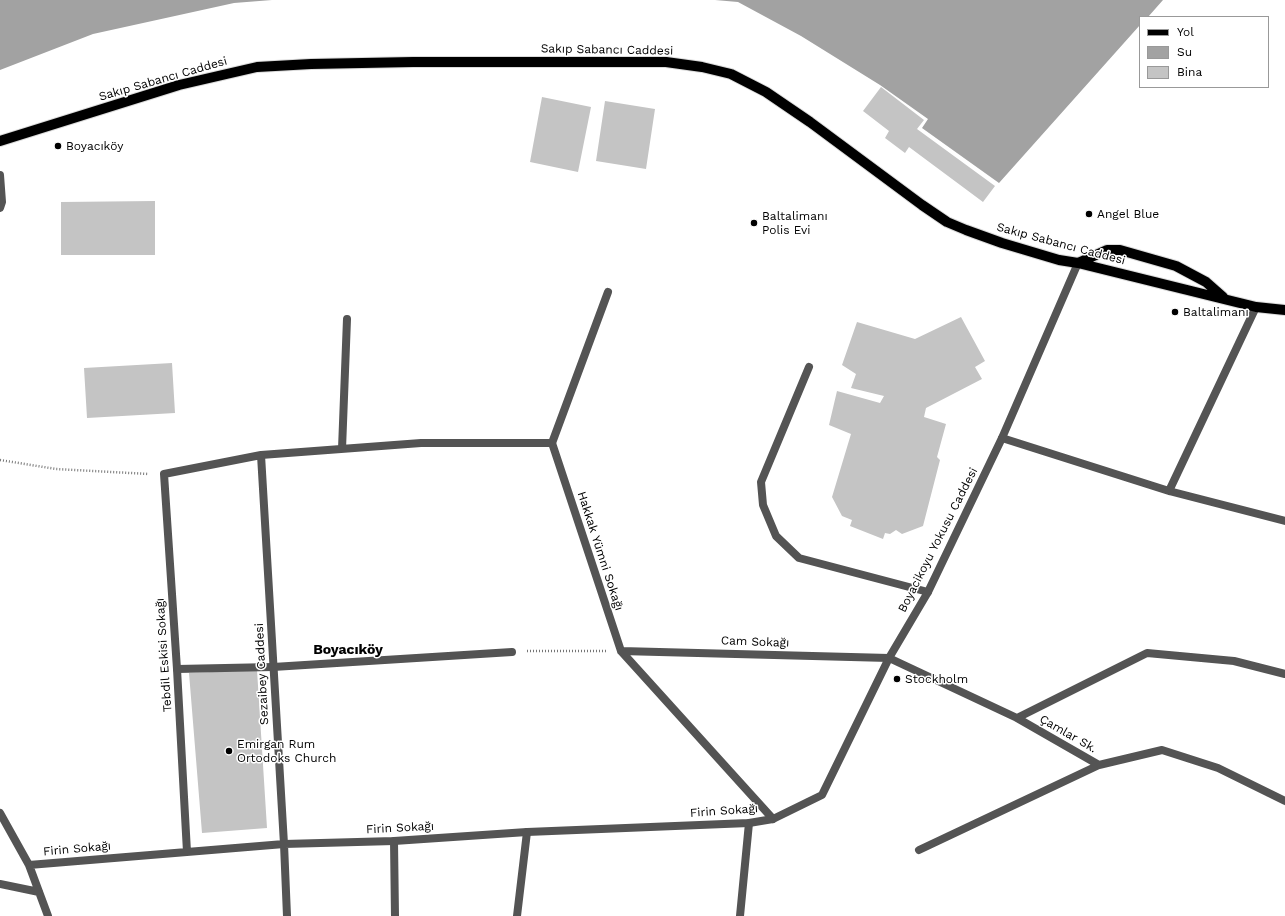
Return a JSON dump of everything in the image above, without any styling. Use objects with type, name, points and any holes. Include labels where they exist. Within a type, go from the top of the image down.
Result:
[{"type":"main road","name":"Sakıp Sabancı Caddesi","points":[[0,141],[179,85],[257,67],[405,62],[666,62],[702,67],[731,74],[766,92],[810,122],[947,222],[1002,243],[1058,260],[1078,263],[1256,307],[1285,310]]},
{"type":"main road","points":[[1078,263],[1107,250],[1120,250],[1176,266],[1206,282],[1225,299]]},
{"type":"street","points":[[0,175],[2,202],[0,208]]},
{"type":"street","name":"Boyacikoyu Yokusu Caddesi","points":[[773,819],[822,795],[889,658],[928,592],[1002,438],[1078,263]]},
{"type":"street","points":[[164,474],[181,472],[261,455],[421,443],[552,442],[608,292]]},
{"type":"street","points":[[1169,491],[1256,307]]},
{"type":"street","points":[[342,449],[347,319]]},
{"type":"street","points":[[810,367],[761,482],[763,505],[776,536],[799,558],[928,592]]},
{"type":"street","points":[[1002,438],[1169,491],[1285,521]]},
{"type":"street","name":"Hakkak Yümni Sokağı","points":[[552,442],[621,651],[773,819]]},
{"type":"street","name":"Sezaibey Caddesi","points":[[261,455],[287,916]]},
{"type":"street","name":"Tebdil Eskisi Sokağı","points":[[164,474],[187,852]]},
{"type":"street","name":"Cam Sokağı","points":[[621,651],[889,658]]},
{"type":"street","points":[[177,669],[273,667],[512,652]]},
{"type":"street","points":[[1017,718],[1147,653],[1234,661],[1285,674]]},
{"type":"street","name":"Çamlar Sk.","points":[[889,658],[1017,718],[1099,765],[1162,750],[1218,768],[1285,801]]},
{"type":"street","points":[[919,850],[1099,765]]},
{"type":"street","points":[[0,813],[29,865],[48,916]]},
{"type":"street","name":"Firin Sokağı","points":[[29,865],[284,844],[749,823],[773,819]]},
{"type":"street","points":[[740,916],[749,823]]},
{"type":"street","points":[[517,916],[527,832]]},
{"type":"street","points":[[394,840],[395,916]]},
{"type":"street","points":[[0,884],[39,892]]},
{"type":"path","points":[[0,460],[56,469],[164,474]]},
{"type":"path","points":[[512,652],[621,651]]},
{"type":"water","points":[[0,0],[272,0],[234,3],[93,34],[0,70]]},
{"type":"water","points":[[715,0],[1163,0],[1149,16],[1139,16],[1139,26],[999,183],[922,128],[928,119],[880,85],[801,36],[738,2]]},
{"type":"building","points":[[881,87],[924,120],[917,129],[995,186],[983,202],[909,147],[905,153],[885,138],[889,131],[863,111]]},
{"type":"building","points":[[542,97],[591,107],[578,172],[530,162]]},
{"type":"building","points":[[605,101],[655,109],[646,169],[596,161]]},
{"type":"building","points":[[155,201],[155,255],[61,255],[61,202]]},
{"type":"building","points":[[961,317],[985,361],[975,367],[982,379],[926,408],[924,417],[946,424],[937,457],[940,460],[923,526],[902,534],[896,530],[890,534],[885,533],[883,539],[850,526],[852,520],[842,516],[832,497],[851,434],[829,425],[837,391],[880,403],[884,396],[851,388],[856,374],[842,365],[857,322],[915,339]]},
{"type":"building","points":[[172,363],[175,413],[87,418],[84,368]]},
{"type":"building","name":"Emirgan Rum Ortodoks Church","points":[[257,670],[267,828],[202,833],[189,673]]},
{"type":"place","name":"Boyacıköy","points":[[58,146]]},
{"type":"place","name":"Angel Blue","points":[[1089,214]]},
{"type":"place","name":"Baltalimanı Polis Evi","points":[[754,223]]},
{"type":"place","name":"Baltalimanı","points":[[1175,312]]},
{"type":"place","name":"Stockholm","points":[[897,679]]},
{"type":"place","name":"Emirgan Rum Ortodoks Church","points":[[229,751]]},
{"type":"district","name":"Boyacıköy","points":[[348,650]]}]
